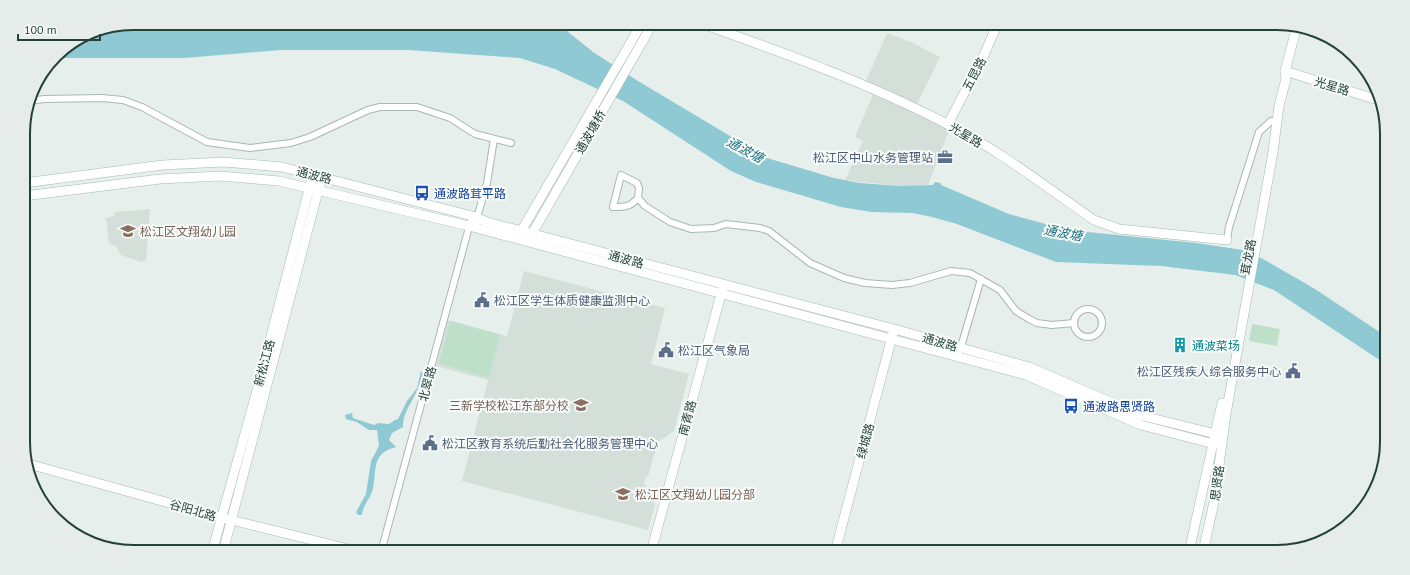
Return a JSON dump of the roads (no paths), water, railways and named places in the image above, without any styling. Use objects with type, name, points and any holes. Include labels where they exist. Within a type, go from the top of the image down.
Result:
[{"type":"main road","points":[[519,235],[638,30]]},
{"type":"main road","name":"通波塘桥","points":[[530,238],[648,30]]},
{"type":"main road","name":"光星路","points":[[719,30],[847,78],[948,124],[995,153],[1094,220],[1107,226],[1119,229],[1226,240]]},
{"type":"main road","name":"五昆路","points":[[948,124],[984,55],[995,30]]},
{"type":"main road","name":"茸龙路","points":[[1270,152],[1271,120],[1280,78],[1285,71],[1295,32]]},
{"type":"main road","name":"光星路","points":[[1285,71],[1374,99]]},
{"type":"main road","name":"茸龙路","points":[[1218,444],[1216,434],[1223,414],[1270,152],[1286,80],[1285,71]]},
{"type":"main road","name":"通波路","points":[[30,182],[163,165],[223,162],[282,167],[318,175],[474,217],[519,235]]},
{"type":"main road","name":"新松江路","points":[[225,545],[318,175]]},
{"type":"main road","name":"通波路","points":[[30,195],[160,179],[220,176],[279,181],[472,227],[519,235],[960,352],[1029,367],[1143,416],[1216,434]]},
{"type":"main road","name":"新松江路","points":[[214,545],[314,190]]},
{"type":"main road","name":"南青路","points":[[653,545],[722,289]]},
{"type":"main road","name":"绿城路","points":[[837,545],[893,334]]},
{"type":"main road","name":"通波路","points":[[960,352],[1026,375],[1141,425],[1218,444]]},
{"type":"main road","name":"思贤路","points":[[1205,545],[1214,502],[1218,444],[1223,414]]},
{"type":"main road","name":"思贤路","points":[[1190,545],[1206,472],[1218,444]]},
{"type":"main road","name":"谷阳北路","points":[[33,465],[221,518],[333,545]]},
{"type":"street","points":[[35,101],[102,98],[123,100],[142,107],[207,142],[250,148],[291,143],[310,137],[368,110],[380,107],[417,107],[439,113],[475,134],[511,143]]},
{"type":"street","points":[[1226,240],[1259,132],[1271,120]]},
{"type":"street","name":"北翠路","points":[[383,545],[474,217],[487,183],[494,139]]},
{"type":"street","points":[[638,198],[631,205],[626,207],[613,207],[620,175],[637,183],[639,188],[638,198],[645,206],[670,222],[691,229],[714,228],[726,224],[760,228],[769,231],[810,262],[844,278],[865,283],[901,284],[951,271],[970,274],[1000,290],[1016,311],[1028,319],[1037,323],[1052,325],[1074,323]]},
{"type":"street","points":[[960,352],[980,279]]},
{"type":"street","points":[[1085,310],[1094,311],[1101,322],[1099,330],[1096,334],[1088,337],[1076,331],[1074,323],[1077,314],[1085,310]]},
{"type":"water","name":"通波塘","points":[[133,30],[566,30],[593,52],[638,81],[767,158],[834,178],[860,183],[899,186],[933,185],[935,182],[941,183],[941,185],[1009,214],[1068,230],[1196,243],[1243,250],[1263,259],[1315,289],[1380,332],[1380,360],[1274,290],[1235,275],[1161,266],[1056,262],[957,224],[932,217],[913,213],[871,212],[841,207],[756,182],[731,171],[623,101],[555,69],[520,58],[409,50],[281,50],[184,58],[62,58],[76,47],[100,35]]},
{"type":"water","points":[[421,371],[423,374],[415,395],[405,414],[403,427],[392,433],[389,440],[396,447],[387,450],[378,459],[372,492],[362,515],[358,515],[356,512],[366,494],[371,461],[379,446],[377,430],[369,430],[357,422],[346,419],[345,415],[352,413],[353,418],[374,425],[378,423],[389,424],[398,419],[407,401],[417,388]]},
{"type":"place","name":"松江区中山水务管理站","points":[[945,157]]},
{"type":"place","name":"通波路茸平路","points":[[422,193]]},
{"type":"place","name":"松江区文翔幼儿园","points":[[128,231]]},
{"type":"place","name":"松江区学生体质健康监测中心","points":[[482,300]]},
{"type":"place","name":"通波菜场","points":[[1180,345]]},
{"type":"place","name":"松江区气象局","points":[[666,350]]},
{"type":"place","name":"松江区残疾人综合服务中心","points":[[1293,371]]},
{"type":"place","name":"三新学校松江东部分校","points":[[581,405]]},
{"type":"place","name":"通波路思贤路","points":[[1071,406]]},
{"type":"place","name":"松江区教育系统后勤社会化服务管理中心","points":[[430,443]]},
{"type":"place","name":"松江区文翔幼儿园分部","points":[[623,494]]}]
